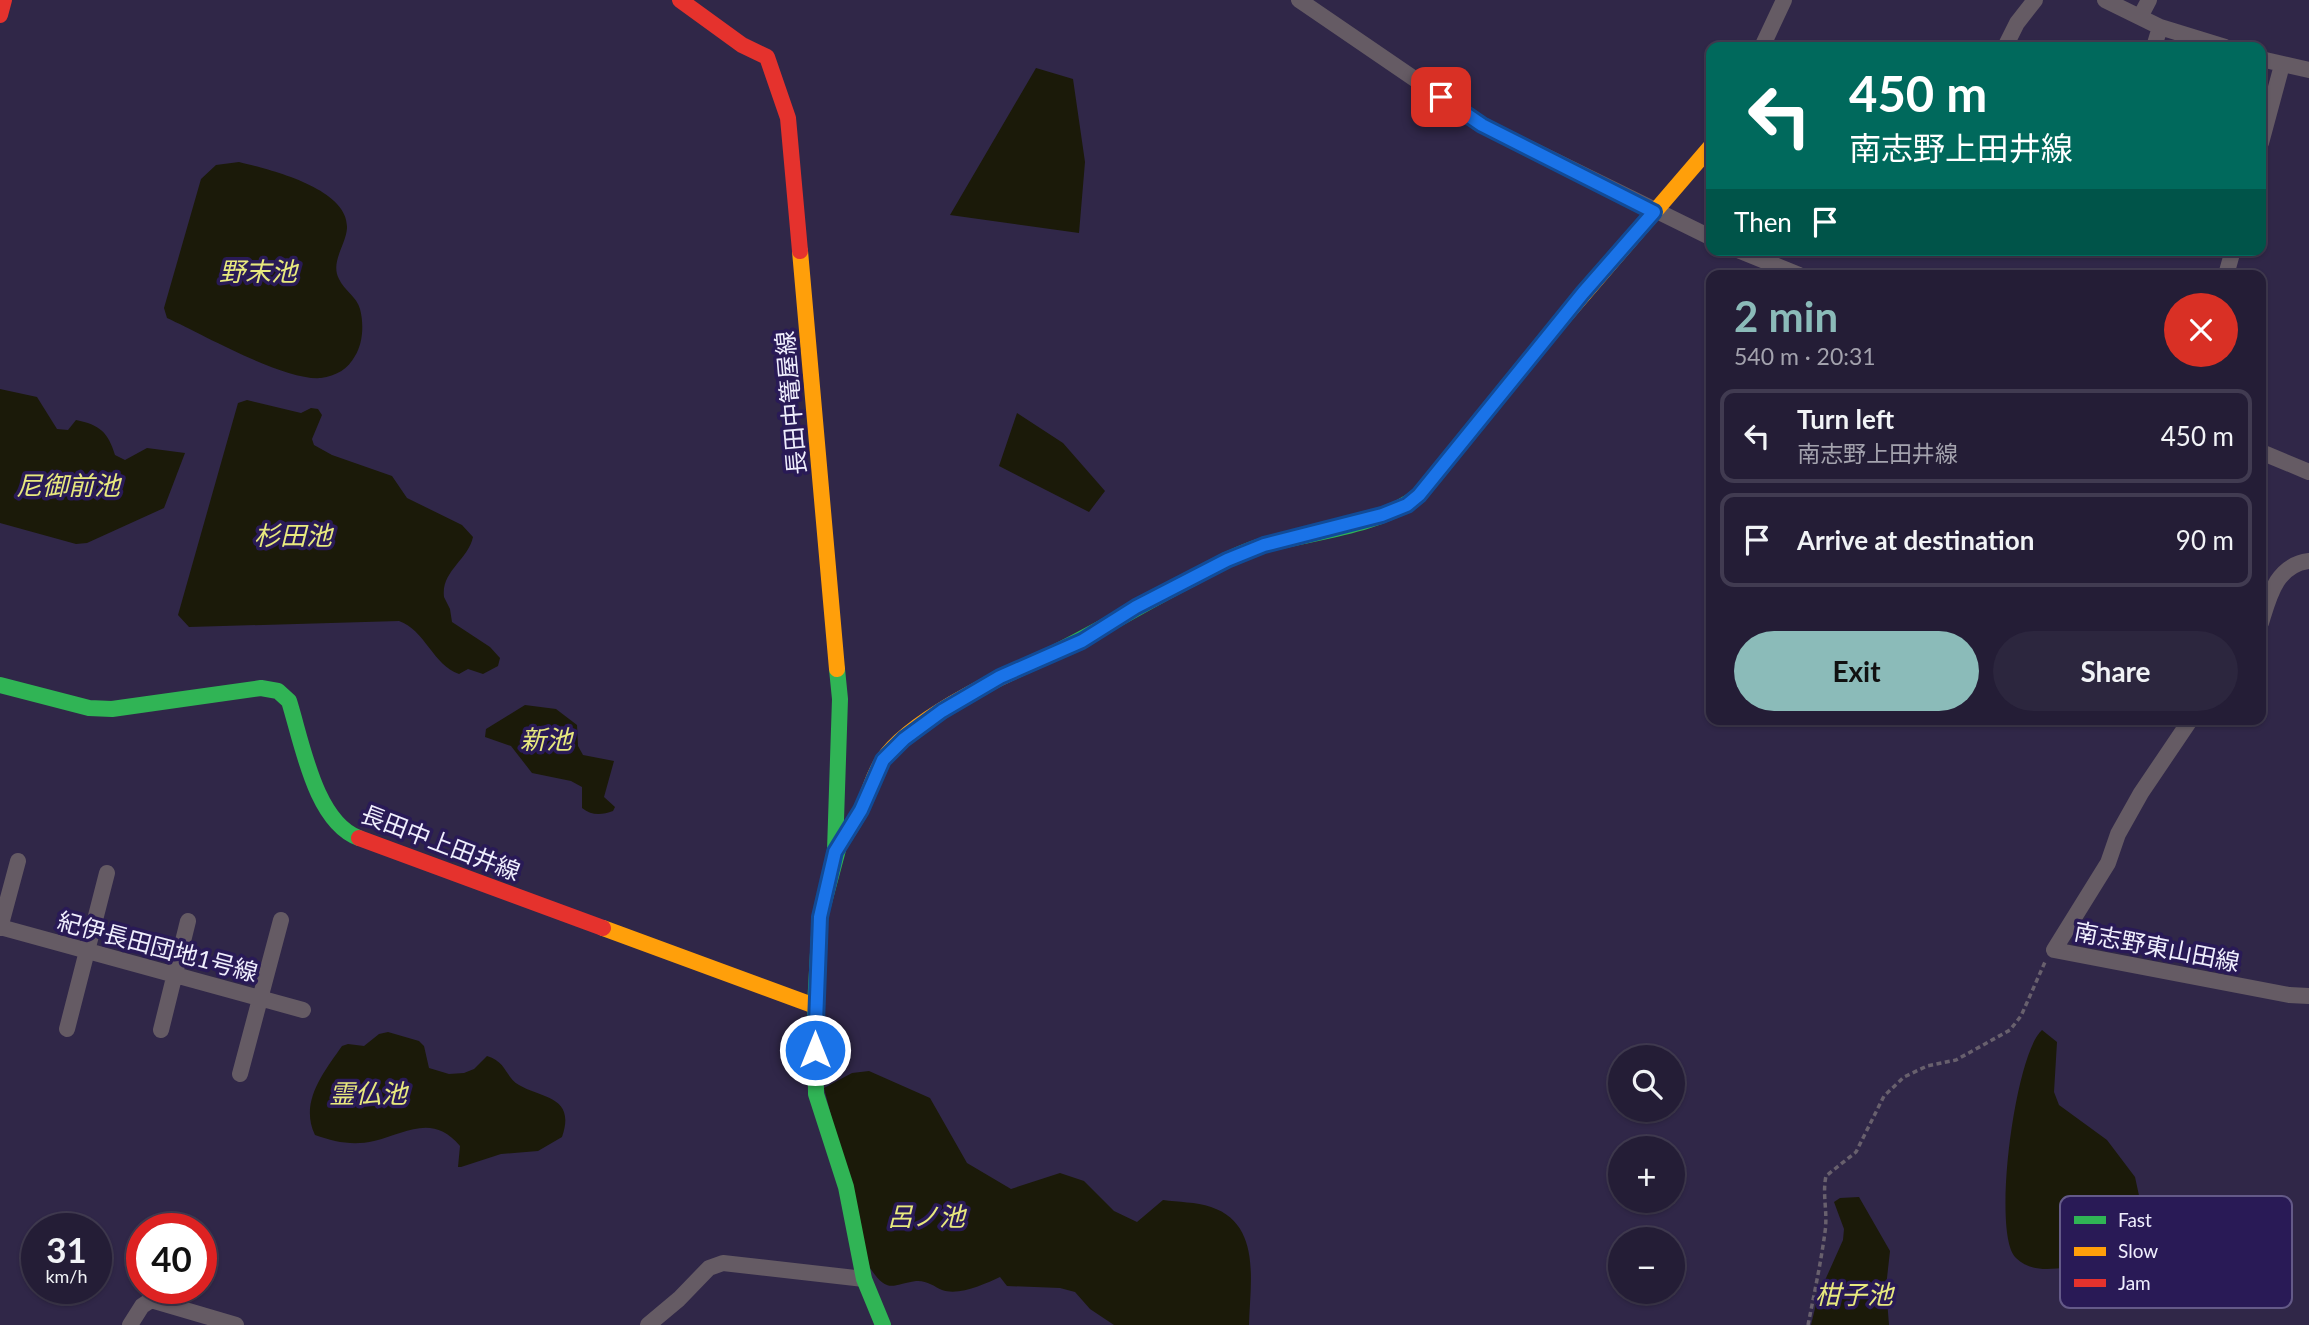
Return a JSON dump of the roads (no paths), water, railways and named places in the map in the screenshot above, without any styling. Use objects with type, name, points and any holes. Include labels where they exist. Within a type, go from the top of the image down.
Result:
[{"type":"street","points":[[0,15],[4,0]]},
{"type":"street","name":"長田中篭屋線","points":[[680,0],[742,45],[767,57],[788,118],[839,699],[835,852]]},
{"type":"street","points":[[1299,0],[1482,125],[1706,235]]},
{"type":"street","points":[[1764,42],[1774,16],[1784,0]]},
{"type":"street","points":[[2008,42],[2017,23],[2035,0]]},
{"type":"street","points":[[2105,0],[2160,27],[2209,42]]},
{"type":"street","points":[[2140,17],[2149,0]]},
{"type":"street","points":[[2156,42],[2160,27]]},
{"type":"street","points":[[2266,60],[2309,70]]},
{"type":"street","points":[[2266,124],[2282,65]]},
{"type":"street","points":[[883,1325],[864,1279],[846,1187],[816,1094],[815,1006],[820,917],[835,852],[861,810],[883,760],[942,711],[1000,677],[1082,641],[1136,607],[1227,560],[1264,545],[1382,515],[1407,505],[1419,495],[1583,293],[1706,152]]},
{"type":"street","points":[[1753,256],[1787,270]]},
{"type":"street","points":[[2266,454],[2309,471]]},
{"type":"street","points":[[2266,606],[2270,592],[2285,571],[2309,561]]},
{"type":"street","name":"長田中上田井線","points":[[0,685],[89,708],[112,709],[261,688],[278,691],[289,701],[322,802],[334,822],[351,835],[815,1006]]},
{"type":"street","name":"南志野東山田線","points":[[2187,725],[2141,793],[2118,834],[2108,863],[2054,950],[2289,995],[2309,996]]},
{"type":"street","points":[[0,927],[18,861]]},
{"type":"street","points":[[67,1029],[107,873]]},
{"type":"street","points":[[240,1074],[281,920]]},
{"type":"street","points":[[161,1030],[188,921]]},
{"type":"street","name":"紀伊長田団地1号線","points":[[0,927],[303,1010]]},
{"type":"street","points":[[648,1325],[679,1299],[709,1268],[723,1264],[864,1279]]},
{"type":"street","points":[[130,1325],[142,1306],[150,1300],[236,1325]]},
{"type":"water","points":[[1036,68],[1073,79],[1085,162],[1079,233],[950,215]]},
{"type":"water","name":"野末池","points":[[239,162],[305,183],[335,202],[344,214],[347,228],[337,260],[337,273],[360,309],[362,333],[358,351],[352,361],[337,374],[321,378],[286,372],[265,365],[167,318],[164,308],[201,179],[216,165]]},
{"type":"water","name":"尼御前池","points":[[0,389],[37,397],[57,429],[68,430],[76,420],[97,427],[106,435],[115,455],[125,460],[147,448],[185,453],[164,508],[87,543],[76,544],[0,523]]},
{"type":"water","name":"杉田池","points":[[247,400],[301,413],[311,408],[318,409],[322,415],[312,439],[314,445],[332,455],[392,476],[407,498],[462,525],[473,537],[447,580],[444,597],[452,622],[490,647],[500,658],[498,666],[483,674],[468,669],[459,674],[450,670],[416,632],[399,621],[189,627],[178,615],[238,403]]},
{"type":"water","points":[[1017,413],[1063,443],[1105,491],[1089,512],[999,466]]},
{"type":"water","name":"新池","points":[[525,705],[556,709],[577,725],[578,746],[583,755],[614,761],[604,797],[615,807],[613,811],[597,814],[586,811],[582,808],[582,787],[571,781],[532,773],[511,746],[485,737],[486,729]]},
{"type":"water","points":[[2042,1030],[2057,1042],[2054,1092],[2059,1105],[2107,1140],[2135,1177],[2139,1196],[2060,1196],[2060,1268],[2035,1268],[2025,1264],[2016,1258],[2009,1243],[2006,1182],[2010,1144],[2015,1106],[2032,1045]]},
{"type":"water","name":"霊仏池","points":[[388,1032],[419,1041],[424,1046],[429,1068],[449,1074],[474,1069],[487,1056],[494,1059],[519,1085],[561,1106],[565,1114],[562,1137],[538,1151],[501,1154],[458,1167],[460,1146],[440,1130],[419,1128],[359,1143],[315,1135],[310,1111],[312,1099],[321,1077],[342,1046],[364,1046],[379,1034]]},
{"type":"water","name":"呂ノ池","points":[[869,1071],[930,1098],[967,1163],[1011,1189],[1060,1173],[1084,1181],[1114,1211],[1137,1222],[1163,1200],[1205,1205],[1227,1215],[1239,1227],[1250,1257],[1249,1325],[1114,1325],[1090,1309],[1075,1292],[1060,1288],[1007,1286],[1000,1277],[956,1291],[942,1290],[920,1281],[895,1286],[881,1282],[870,1268],[824,1088],[852,1073]]},
{"type":"water","name":"柑子池","points":[[1859,1197],[1890,1251],[1886,1287],[1889,1325],[1811,1325],[1818,1296],[1843,1240],[1844,1229],[1834,1202],[1840,1198]]}]
